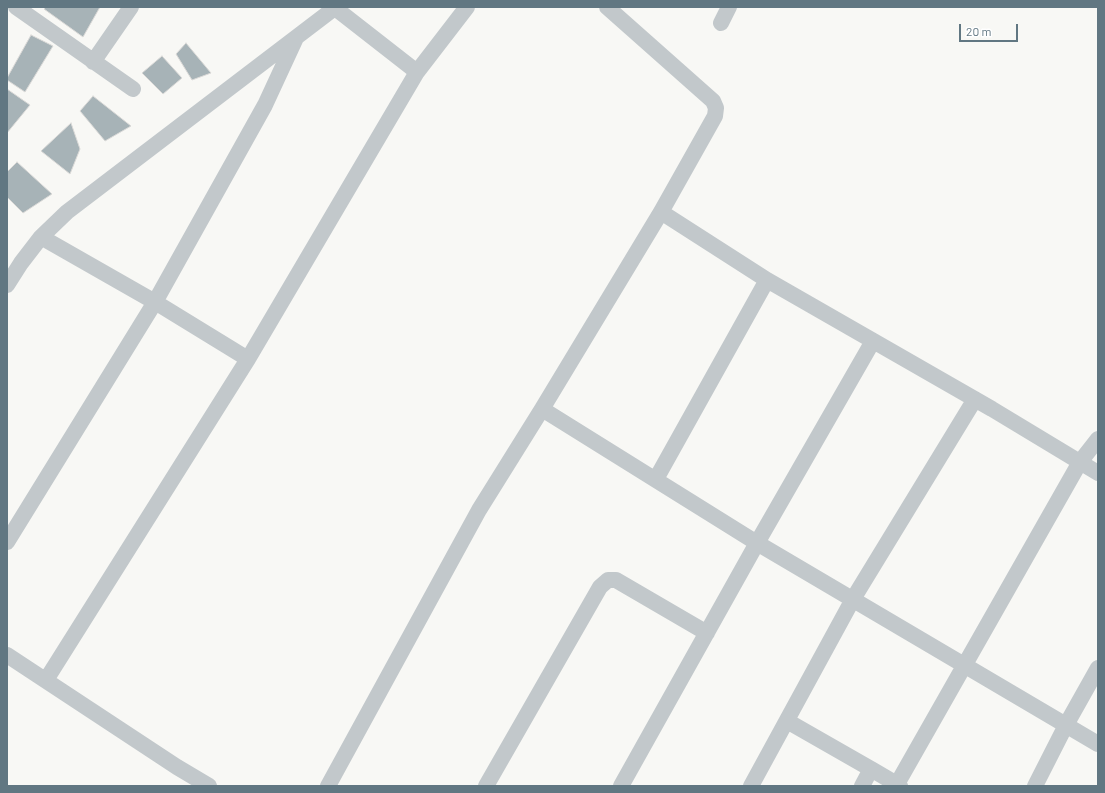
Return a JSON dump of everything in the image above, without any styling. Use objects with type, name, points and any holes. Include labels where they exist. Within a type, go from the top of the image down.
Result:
[{"type":"street","points":[[16,7],[133,89]]},
{"type":"street","points":[[93,62],[131,7]]},
{"type":"street","points":[[46,680],[248,359],[417,72],[467,7]]},
{"type":"street","points":[[328,786],[479,510],[661,212],[715,116],[716,108],[713,101],[607,7]]},
{"type":"street","points":[[721,23],[729,7]]},
{"type":"street","points":[[7,285],[21,263],[41,237],[67,212],[296,38],[329,9],[417,72]]},
{"type":"street","points":[[7,542],[155,302],[265,105],[296,38]]},
{"type":"street","points":[[661,212],[767,280],[975,399],[1098,473]]},
{"type":"street","points":[[41,237],[155,302],[248,359]]},
{"type":"street","points":[[656,479],[767,280]]},
{"type":"street","points":[[622,786],[757,543],[873,341]]},
{"type":"street","points":[[751,786],[853,599],[975,399]]},
{"type":"street","points":[[542,409],[757,543],[1098,744]]},
{"type":"street","points":[[787,722],[899,785],[964,665],[1080,462],[1098,439]]},
{"type":"street","points":[[486,786],[600,587],[608,580],[616,580],[707,633]]},
{"type":"street","points":[[7,655],[177,767],[209,786]]},
{"type":"street","points":[[1035,786],[1066,725],[1098,668]]},
{"type":"street","points":[[862,786],[871,769]]},
{"type":"building","points":[[46,7],[100,7],[83,37],[44,9]]},
{"type":"building","points":[[31,35],[53,46],[25,92],[7,80],[7,78]]},
{"type":"building","points":[[186,43],[211,73],[192,80],[176,54]]},
{"type":"building","points":[[162,56],[182,78],[163,94],[142,73]]},
{"type":"building","points":[[7,89],[30,105],[7,133]]},
{"type":"building","points":[[93,96],[131,126],[105,141],[80,111]]},
{"type":"building","points":[[71,123],[80,149],[70,174],[41,151]]},
{"type":"building","points":[[17,162],[52,194],[23,213],[7,197],[7,172]]}]
